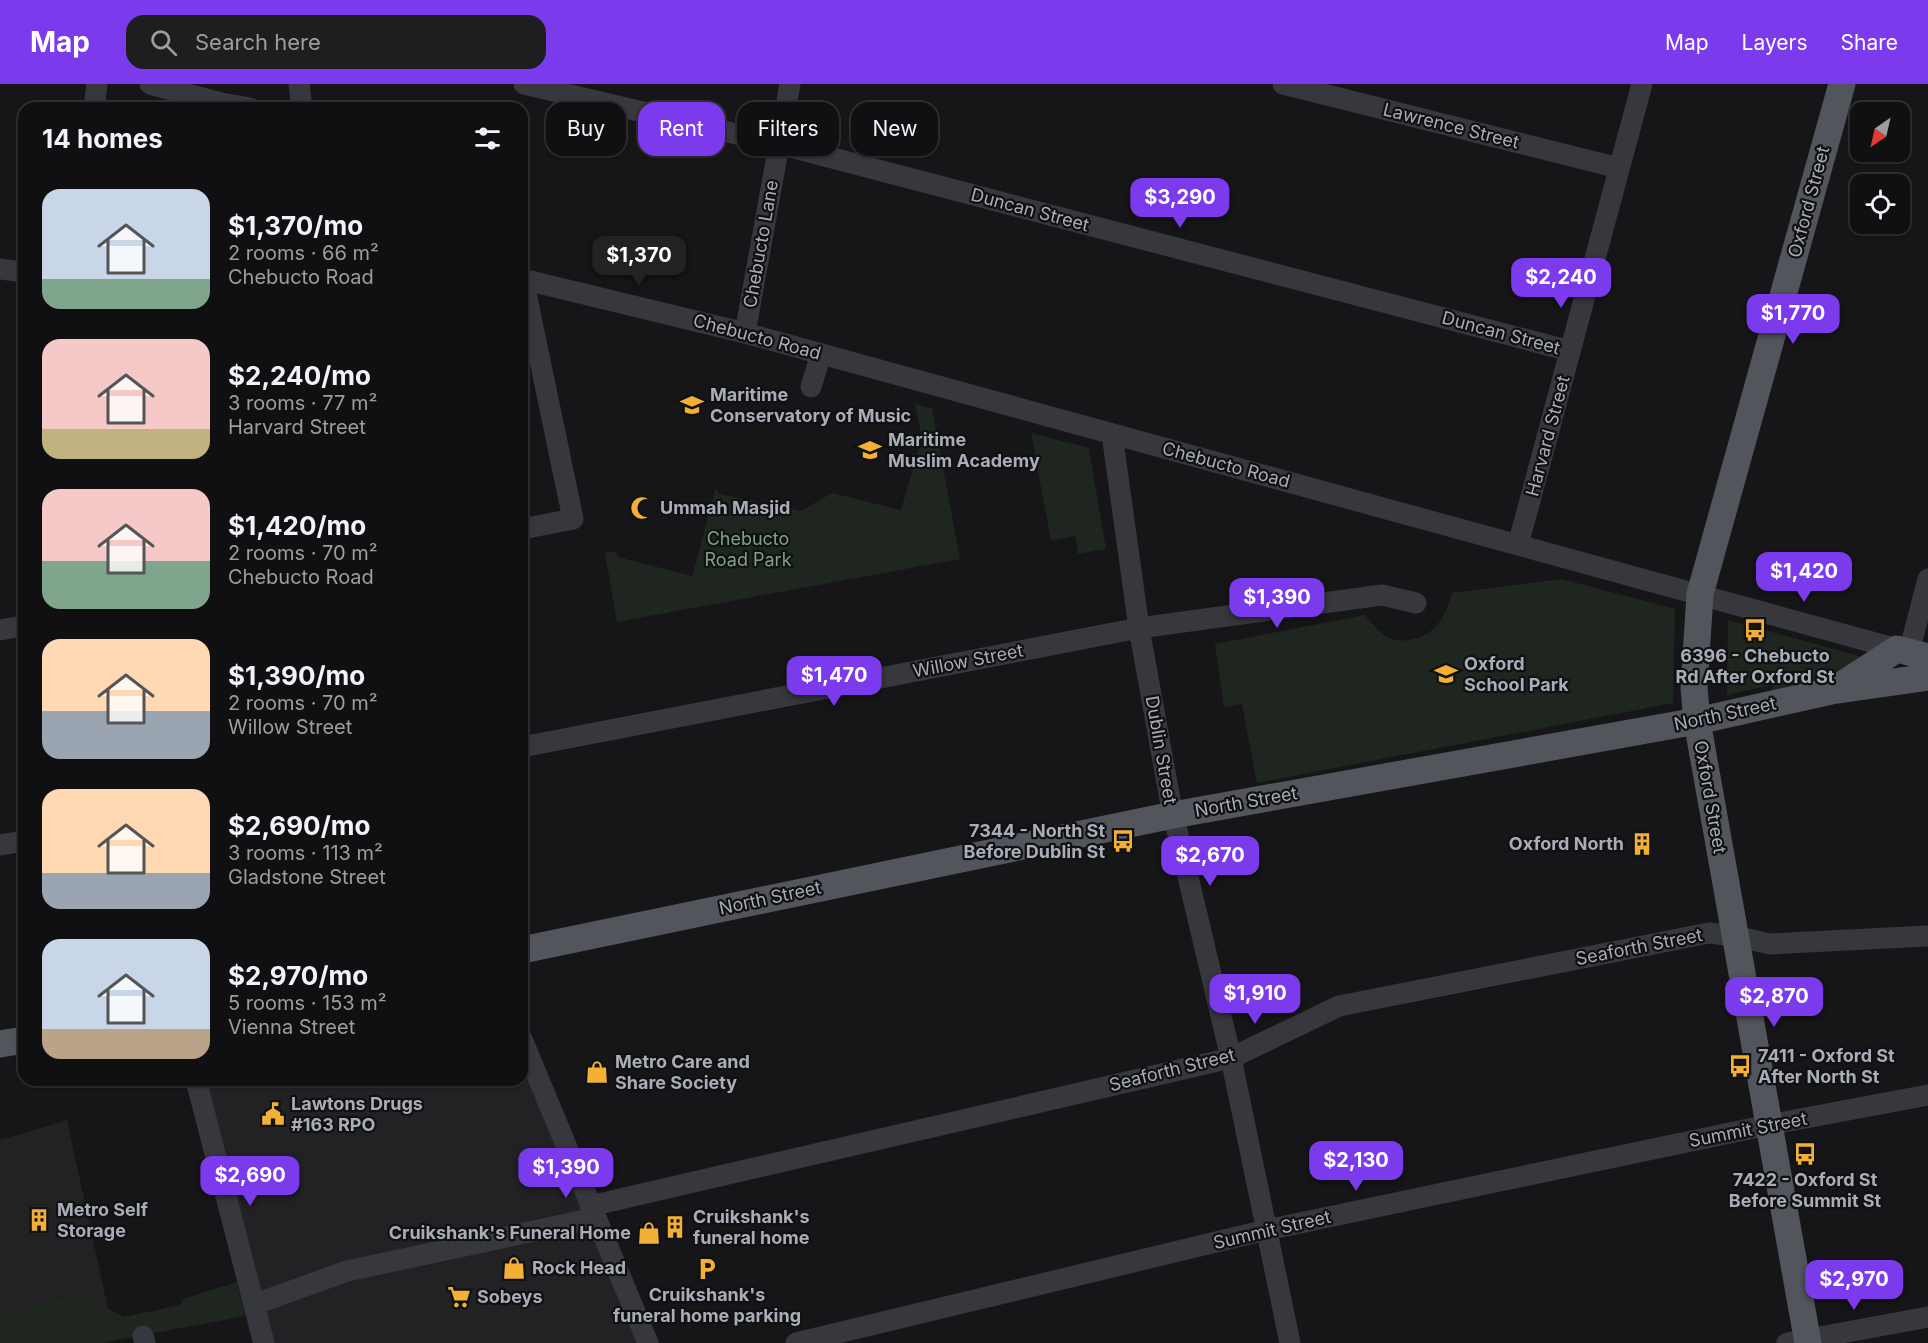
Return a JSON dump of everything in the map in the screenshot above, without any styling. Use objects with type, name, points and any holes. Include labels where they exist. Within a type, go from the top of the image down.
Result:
[{"type":"main road","name":"Oxford Street","points":[[1801,1342],[1768,1125],[1697,721],[1694,688],[1701,594],[1842,84]]},
{"type":"main road","name":"North Street","points":[[1832,691],[1911,653]]},
{"type":"main road","name":"North Street","points":[[528,949],[1173,815],[1697,721],[1832,691],[1928,677]]},
{"type":"main road","points":[[0,1044],[18,1041]]},
{"type":"street","points":[[95,102],[97,84]]},
{"type":"street","points":[[150,84],[212,102]]},
{"type":"street","points":[[299,84],[301,102]]},
{"type":"street","name":"Duncan Street","points":[[524,84],[737,134]]},
{"type":"street","name":"Chebucto Lane","points":[[787,102],[790,84]]},
{"type":"street","name":"Lawrence Street","points":[[1282,84],[1619,168]]},
{"type":"street","name":"Harvard Street","points":[[1518,545],[1642,84]]},
{"type":"street","name":"Chebucto Lane","points":[[745,333],[777,156]]},
{"type":"street","name":"Duncan Street","points":[[825,156],[1570,351]]},
{"type":"street","points":[[0,269],[18,271]]},
{"type":"street","name":"Chebucto Road","points":[[528,280],[745,333],[1911,653]]},
{"type":"street","points":[[528,303],[573,519],[528,528]]},
{"type":"street","points":[[811,387],[821,354]]},
{"type":"street","name":"Dublin Street","points":[[1112,434],[1139,628],[1173,815],[1231,1058],[1290,1343]]},
{"type":"street","points":[[1911,653],[1928,579]]},
{"type":"street","name":"Willow Street","points":[[528,746],[1139,628],[1382,595],[1416,603]]},
{"type":"street","points":[[0,630],[18,627]]},
{"type":"street","points":[[0,845],[18,842]]},
{"type":"street","name":"Seaforth Street","points":[[255,1304],[347,1271],[1231,1058],[1339,1006],[1710,933],[1770,944],[1928,936]]},
{"type":"street","points":[[528,1054],[648,1343]]},
{"type":"street","points":[[198,1086],[264,1343]]},
{"type":"street","name":"Summit Street","points":[[796,1343],[1266,1230],[1768,1125],[1928,1095]]},
{"type":"street","points":[[1801,1342],[1928,1317]]},
{"type":"shaded area","points":[[528,1075],[645,1343],[252,1343],[188,1086],[528,1086]]},
{"type":"shaded area","name":"Metro Self Storage","points":[[67,1120],[108,1309],[79,1293],[0,1312],[0,1140]]},
{"type":"green space","name":"Chebucto Road Park","points":[[915,404],[932,408],[960,559],[617,622],[605,553],[616,551],[618,557],[692,576],[716,488],[719,494],[801,511],[832,493],[901,510],[922,438]]},
{"type":"green space","points":[[1031,433],[1089,448],[1106,549],[1078,554],[1075,536],[1051,541]]},
{"type":"green space","name":"Oxford School Park","points":[[1562,579],[1675,609],[1673,703],[1257,783],[1242,704],[1224,707],[1215,644],[1365,615],[1386,636],[1396,640],[1409,640],[1434,629],[1443,617],[1452,593]]},
{"type":"green space","points":[[1728,620],[1866,658],[1829,680],[1774,692],[1772,685],[1727,695]]},
{"type":"green space","points":[[237,1282],[245,1316],[102,1343],[0,1343],[0,1312],[79,1293],[124,1317],[180,1305],[183,1299]]},
{"type":"place","name":"Maritime Conservatory of Music","points":[[692,405]]},
{"type":"place","name":"Maritime Muslim Academy","points":[[870,450]]},
{"type":"place","name":"Ummah Masjid","points":[[642,508]]},
{"type":"place","name":"6396 - Chebucto Rd After Oxford St","points":[[1755,630]]},
{"type":"place","name":"Oxford School Park","points":[[1446,674]]},
{"type":"place","name":"7344 - North St Before Dublin St","points":[[1123,841]]},
{"type":"place","name":"Oxford North","points":[[1642,844]]},
{"type":"place","name":"7411 - Oxford St After North St","points":[[1740,1066]]},
{"type":"place","name":"Metro Care and Share Society","points":[[597,1072]]},
{"type":"place","name":"Lawtons Drugs #163 RPO","points":[[273,1114]]},
{"type":"place","name":"7422 - Oxford St Before Summit St","points":[[1805,1154]]},
{"type":"place","name":"Metro Self Storage","points":[[39,1220]]},
{"type":"place","name":"Cruikshank's funeral home","points":[[675,1227]]},
{"type":"place","name":"Cruikshank's Funeral Home","points":[[649,1233]]},
{"type":"place","name":"Rock Head","points":[[514,1268]]},
{"type":"place","name":"Cruikshank's funeral home parking","points":[[707,1269]]},
{"type":"place","name":"Sobeys","points":[[459,1297]]}]
